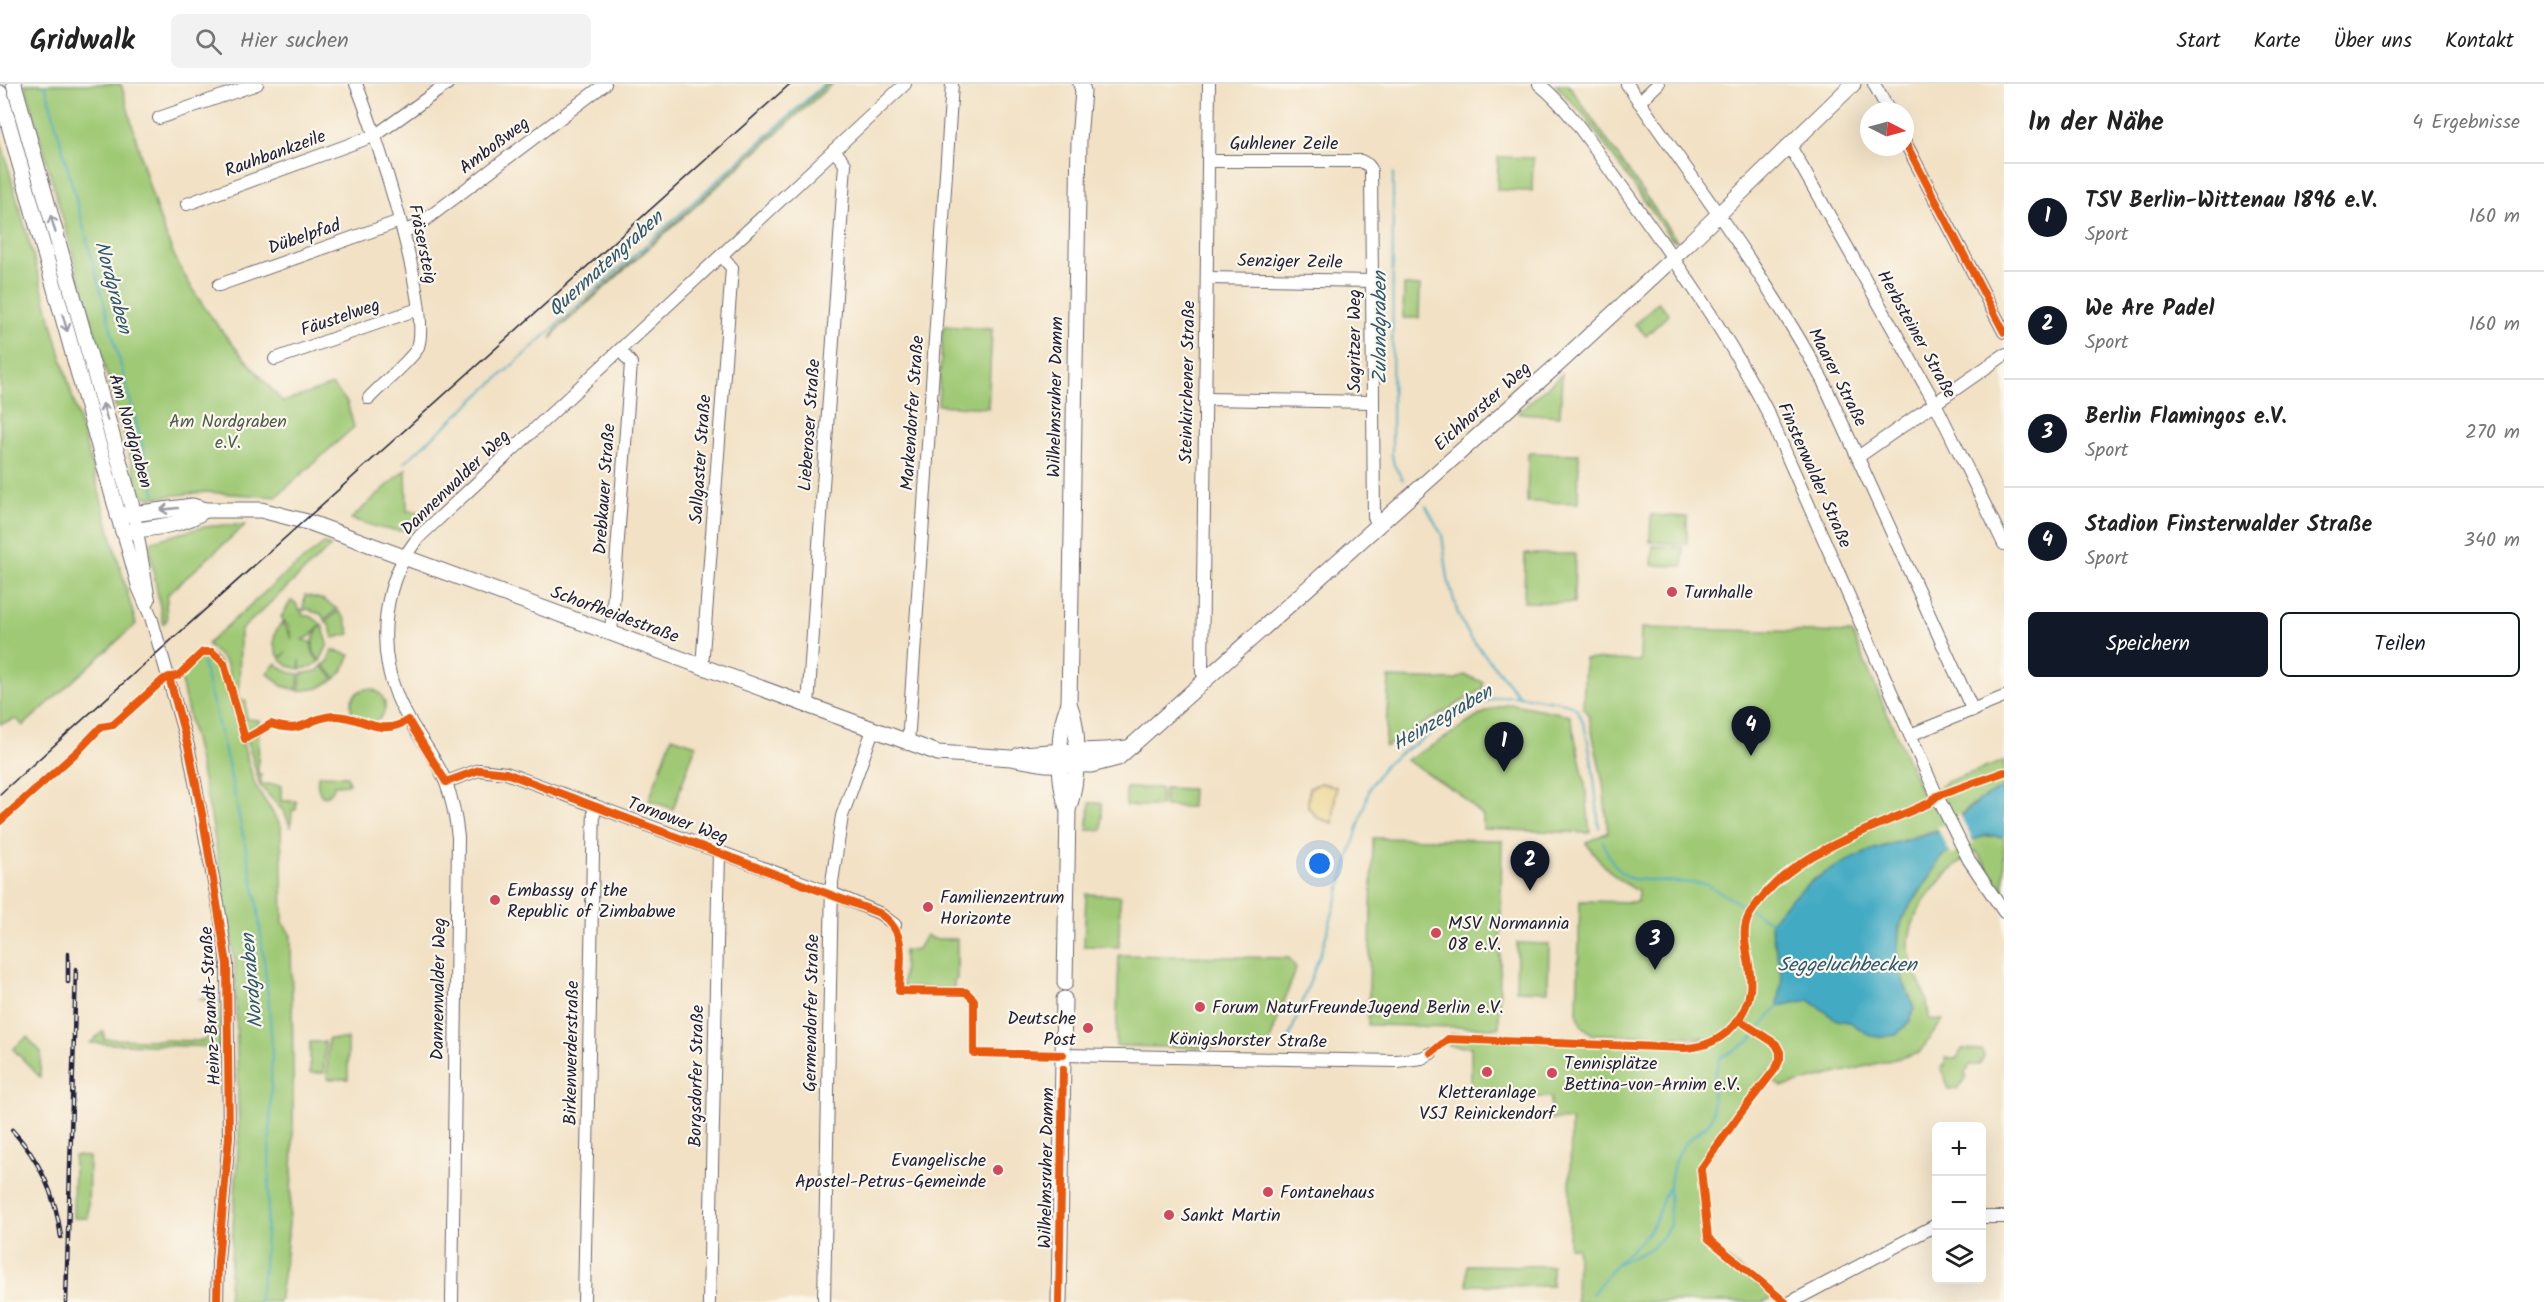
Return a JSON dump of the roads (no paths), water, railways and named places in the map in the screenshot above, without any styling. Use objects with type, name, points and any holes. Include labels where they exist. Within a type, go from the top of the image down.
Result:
[{"type":"main road","name":"Am Nordgraben","points":[[14,84],[134,514]]},
{"type":"main road","name":"Eichhorster Weg","points":[[1068,758],[1107,763],[1118,758],[1564,359],[1718,216],[1853,84]]},
{"type":"main road","name":"Wilhelmsruher Damm","points":[[1065,983],[1068,810],[1062,795],[1068,758],[1063,716],[1069,704],[1078,151],[1084,86]]},
{"type":"main road","name":"Am Nordgraben","points":[[0,93],[118,516],[130,531]]},
{"type":"main road","name":"Schorfheidestraße","points":[[118,516],[193,506],[205,510],[232,508],[265,511],[311,523],[405,557],[908,744],[938,753],[1011,758],[1033,753],[1068,758]]},
{"type":"main road","name":"Schorfheidestraße","points":[[130,531],[196,516],[205,510]]},
{"type":"main road","name":"Wilhelmsruher Damm","points":[[1059,1302],[1064,999]]},
{"type":"street","points":[[159,118],[257,84]]},
{"type":"street","name":"Fräsersteig","points":[[356,84],[376,135],[402,226],[418,309],[417,347],[369,398]]},
{"type":"street","name":"Rauhbankzeile","points":[[187,204],[376,135],[447,84]]},
{"type":"street","name":"Amboßweg","points":[[402,226],[416,228],[605,84]]},
{"type":"street","name":"Dannenwalder Weg","points":[[452,1302],[459,858],[456,816],[446,782],[396,696],[387,661],[385,638],[388,608],[395,578],[405,557],[420,537],[905,84]]},
{"type":"street","name":"Markendorfer Straße","points":[[908,744],[952,84]]},
{"type":"street","name":"Steinkirchener Straße","points":[[1207,678],[1202,672],[1209,84]]},
{"type":"street","name":"Finsterwalder Straße","points":[[1539,84],[1571,117],[1728,339],[1769,415],[1941,806],[1969,860],[2004,912]]},
{"type":"street","name":"Maarer Straße","points":[[1627,84],[1754,267],[1803,343],[1823,381],[1973,711]]},
{"type":"street","points":[[1639,102],[1658,84]]},
{"type":"street","points":[[1874,84],[1883,102]]},
{"type":"street","name":"Herbsteiner Straße","points":[[1790,146],[1935,403],[2004,544]]},
{"type":"street","name":"Lieberoser Straße","points":[[808,706],[845,164],[834,150]]},
{"type":"street","points":[[1912,156],[2004,332]]},
{"type":"street","name":"Guhlener Zeile","points":[[1208,161],[1360,161]]},
{"type":"street","name":"Sagritzer Weg","points":[[1360,161],[1368,165],[1371,170],[1374,517],[1379,524]]},
{"type":"street","name":"Dübelpfad","points":[[219,285],[402,226]]},
{"type":"street","name":"Sallgaster Straße","points":[[702,667],[732,268],[722,256]]},
{"type":"street","name":"Senziger Zeile","points":[[1207,278],[1372,281]]},
{"type":"street","name":"Fäustelweg","points":[[274,359],[418,309]]},
{"type":"street","name":"Drebkauer Straße","points":[[610,633],[631,363],[621,351]]},
{"type":"street","points":[[1858,458],[2004,355]]},
{"type":"street","points":[[1205,399],[1372,402]]},
{"type":"street","name":"Am Nordgraben","points":[[134,514],[130,531],[138,587],[151,616],[170,677]]},
{"type":"street","name":"Heinz-Brandt-Straße","points":[[170,677],[201,807],[227,964],[229,1137],[218,1261],[217,1302]]},
{"type":"street","points":[[1910,735],[2004,697]]},
{"type":"street","name":"Germendorfer Straße","points":[[824,1302],[832,893],[842,816],[873,730]]},
{"type":"street","name":"Tornower Weg","points":[[446,782],[468,772],[493,770],[520,777],[832,893],[879,912],[895,925]]},
{"type":"street","name":"Birkenwerderstraße","points":[[584,1302],[594,805]]},
{"type":"street","name":"Borgsdorfer Straße","points":[[709,1302],[719,852]]},
{"type":"street","name":"Königshorster Straße","points":[[1063,1055],[1397,1060],[1422,1058],[1431,1053]]},
{"type":"street","points":[[1986,1216],[2004,1217]]},
{"type":"street","points":[[1791,1302],[1932,1227]]},
{"type":"water","name":"Seggeluchbecken","points":[[2004,788],[2004,837],[1987,835],[1962,844],[1939,859],[1902,918],[1899,928],[1898,955],[1903,980],[1914,1009],[1910,1021],[1896,1035],[1871,1036],[1850,1022],[1837,1020],[1809,1000],[1778,1006],[1782,978],[1770,923],[1795,895],[1842,863],[1948,826],[1987,795]]},
{"type":"waterway","name":"Nordgraben","points":[[45,84],[156,496]]},
{"type":"waterway","name":"Quermatengraben","points":[[404,463],[824,84]]},
{"type":"waterway","name":"Zulandgraben","points":[[1393,173],[1392,456],[1394,465],[1403,480]]},
{"type":"waterway","name":"Zulandgraben","points":[[1426,506],[1442,535],[1448,579],[1458,614],[1470,637],[1518,695]]},
{"type":"waterway","name":"Nordgraben","points":[[203,663],[228,764],[257,902],[269,1005],[272,1048],[268,1205],[263,1277],[258,1302]]},
{"type":"waterway","name":"Heinzegraben","points":[[1287,1044],[1323,946],[1370,787],[1384,766],[1396,756],[1461,714],[1499,697],[1524,697],[1569,704],[1578,711],[1587,736],[1593,768],[1599,828]]},
{"type":"waterway","name":"Heinzegraben","points":[[1603,841],[1614,863],[1632,879],[1706,884],[1773,923]]},
{"type":"waterway","points":[[1592,1294],[1616,1264],[1650,1249],[1662,1238],[1670,1224],[1669,1188],[1674,1162],[1684,1144],[1710,1122],[1713,1110],[1712,1083],[1720,1058],[1749,1042],[1779,1005]]},
{"type":"waterway","points":[[1618,1262],[1650,1228],[1658,1215],[1668,1189]]},
{"type":"tram line","points":[[0,794],[790,84]]},
{"type":"railway","points":[[68,954],[68,982]]},
{"type":"railway","points":[[66,1302],[76,969]]},
{"type":"railway","points":[[12,1130],[31,1154],[51,1193],[61,1237]]},
{"type":"place","name":"Turnhalle","points":[[1672,592]]},
{"type":"place","name":"Stadion Finsterwalder Straße","points":[[1751,756]]},
{"type":"place","name":"TSV Berlin-Wittenau 1896 e.V.","points":[[1504,772]]},
{"type":"place","name":"We Are Padel","points":[[1530,891]]},
{"type":"place","name":"Embassy of the Republic of Zimbabwe","points":[[495,900]]},
{"type":"place","name":"Familienzentrum Horizonte","points":[[928,907]]},
{"type":"place","name":"MSV Normannia 08 e.V.","points":[[1436,933]]},
{"type":"place","name":"Berlin Flamingos e.V.","points":[[1655,970]]},
{"type":"place","name":"Forum NaturFreundeJugend Berlin e.V.","points":[[1200,1007]]},
{"type":"place","name":"Deutsche Post","points":[[1088,1028]]},
{"type":"place","name":"Kletteranlage VSJ Reinickendorf","points":[[1487,1072]]},
{"type":"place","name":"Tennisplätze Bettina-von-Arnim e.V.","points":[[1552,1073]]},
{"type":"place","name":"Evangelische Apostel-Petrus-Gemeinde","points":[[998,1170]]},
{"type":"place","name":"Fontanehaus","points":[[1268,1192]]},
{"type":"place","name":"Sankt Martin","points":[[1169,1215]]},
{"type":"park label","name":"Am Nordgraben e.V.","points":[[228,431]]}]
